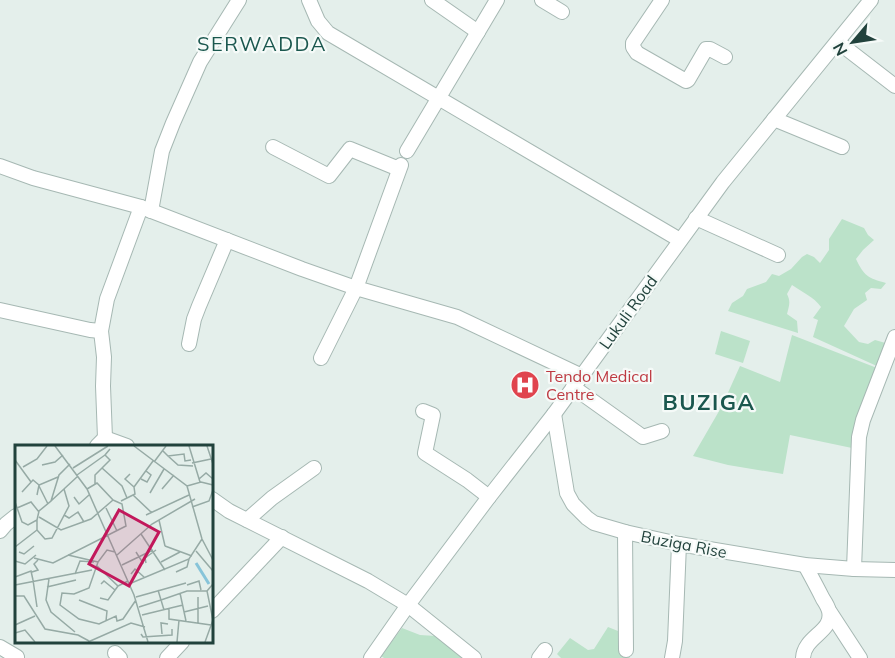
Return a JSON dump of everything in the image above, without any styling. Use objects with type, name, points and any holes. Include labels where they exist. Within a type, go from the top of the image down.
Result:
[{"type":"street","points":[[117,445],[101,442],[104,357],[101,331],[107,300],[146,209],[162,151],[173,123],[200,62],[239,0]]},
{"type":"street","points":[[309,0],[318,21],[327,33],[680,240]]},
{"type":"street","points":[[432,0],[478,32]]},
{"type":"street","points":[[407,151],[497,0]]},
{"type":"street","points":[[542,0],[562,12]]},
{"type":"street","points":[[662,0],[633,43],[633,47],[642,57],[686,81],[706,49],[725,57]]},
{"type":"street","name":"Lukuli Road","points":[[371,658],[489,497],[578,382],[723,182],[838,42],[866,2]]},
{"type":"street","points":[[838,42],[895,86]]},
{"type":"street","points":[[774,119],[842,147]]},
{"type":"street","points":[[273,147],[329,176],[350,149],[400,167],[356,288],[321,358]]},
{"type":"street","points":[[0,166],[33,178],[146,209],[356,288],[457,317],[578,382],[643,437],[662,431]]},
{"type":"street","points":[[696,219],[778,255]]},
{"type":"street","points":[[189,344],[197,312],[227,240]]},
{"type":"street","points":[[0,310],[101,331]]},
{"type":"street","points":[[854,569],[859,437],[863,420],[895,337]]},
{"type":"street","points":[[423,411],[433,415],[425,453],[489,497]]},
{"type":"street","name":"Buziga Rise","points":[[554,414],[567,493],[573,504],[594,523],[679,544],[805,565],[895,570]]},
{"type":"street","points":[[247,520],[272,498],[314,468]]},
{"type":"street","points":[[213,500],[229,511],[368,581],[408,605],[474,658]]},
{"type":"street","points":[[626,532],[626,650]]},
{"type":"street","points":[[213,610],[282,537]]},
{"type":"street","points":[[672,658],[675,641],[679,544]]},
{"type":"street","points":[[805,565],[830,612],[860,658]]},
{"type":"street","points":[[803,658],[807,644],[828,624],[830,612]]},
{"type":"street","points":[[167,658],[181,643]]},
{"type":"street","points":[[0,647],[17,657]]},
{"type":"green space","points":[[842,219],[864,228],[874,240],[856,259],[867,276],[886,283],[881,289],[871,288],[865,293],[867,300],[854,309],[844,326],[859,342],[868,344],[875,340],[889,344],[879,367],[813,337],[818,320],[813,318],[821,307],[811,297],[792,285],[787,294],[789,306],[787,314],[797,321],[798,333],[728,311],[732,303],[743,296],[747,289],[766,282],[772,274],[779,276],[791,269],[807,254],[820,263],[829,250],[829,239]]},
{"type":"green space","points":[[721,331],[750,341],[743,363],[715,354]]},
{"type":"green space","points":[[792,335],[877,368],[852,448],[790,435],[783,474],[728,465],[693,456],[722,406],[740,366],[780,382]]},
{"type":"green space","points":[[608,627],[623,633],[622,648],[630,658],[561,658],[557,654],[570,638],[588,650],[594,649]]},
{"type":"green space","points":[[402,628],[420,635],[436,636],[466,658],[384,658],[381,656]]},
{"type":"place","name":"Tendo Medical Centre","points":[[525,385]]},
{"type":"district","name":"SERWADDA","points":[[262,43]]},
{"type":"district","name":"BUZIGA","points":[[709,402]]}]
